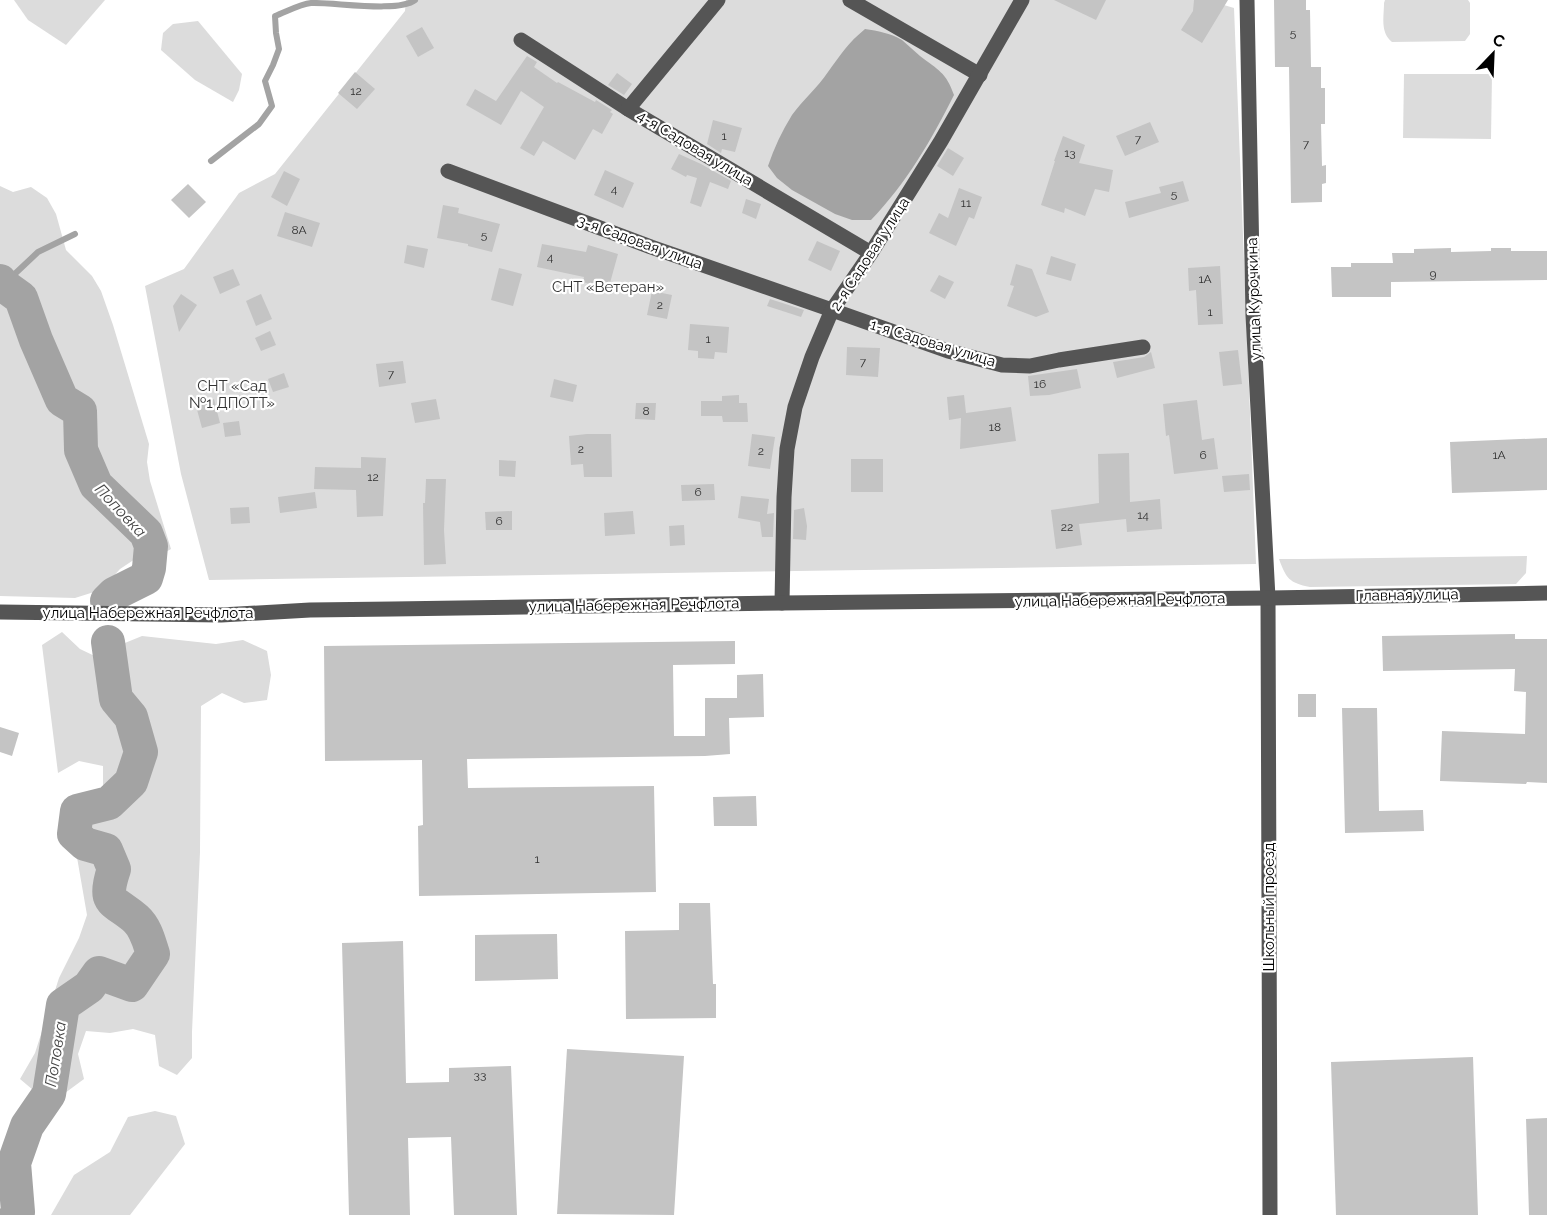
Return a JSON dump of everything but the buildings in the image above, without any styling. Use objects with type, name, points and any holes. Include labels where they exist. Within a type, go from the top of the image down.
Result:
[{"type":"street","points":[[628,109],[718,0]]},
{"type":"street","points":[[850,0],[980,75]]},
{"type":"street","name":"2-я Садовая улица","points":[[782,603],[787,449],[795,407],[812,357],[832,310],[941,141],[1022,0]]},
{"type":"street","name":"улица Курочкина","points":[[1247,0],[1253,315],[1268,598]]},
{"type":"street","name":"4-я Садовая улица","points":[[521,40],[628,109],[871,252]]},
{"type":"street","name":"3-я Садовая улица","points":[[448,171],[651,247],[832,310]]},
{"type":"street","name":"1-я Садовая улица","points":[[832,310],[948,351],[1002,365],[1030,366],[1143,347]]},
{"type":"street","name":"Главная улица","points":[[1268,598],[1547,593]]},
{"type":"street","name":"улица Набережная Речфлота","points":[[0,612],[221,615],[310,610],[1268,598]]},
{"type":"street","name":"Школьный проезд","points":[[1268,598],[1270,1215]]},
{"type":"green space","points":[[14,0],[105,0],[66,45],[28,20]]},
{"type":"green space","name":"СНТ «Ветеран»","points":[[406,0],[1207,0],[1234,8],[1256,564],[209,580],[181,474],[145,286],[184,269],[239,193],[275,174],[405,11]]},
{"type":"green space","points":[[1385,0],[1468,0],[1470,3],[1470,34],[1465,41],[1392,42],[1384,29]]},
{"type":"green space","points":[[198,21],[242,74],[239,90],[233,102],[195,80],[161,50],[163,33],[173,24]]},
{"type":"green space","points":[[1404,74],[1492,74],[1491,139],[1403,138]]},
{"type":"green space","points":[[0,186],[13,192],[31,187],[47,198],[56,214],[66,250],[92,276],[101,291],[149,444],[147,462],[150,481],[171,549],[155,558],[135,559],[94,592],[75,598],[0,596]]},
{"type":"green space","points":[[1527,556],[1526,573],[1516,584],[1310,587],[1297,584],[1289,579],[1279,559],[1303,559]]},
{"type":"green space","points":[[62,632],[80,649],[103,660],[120,645],[142,636],[216,644],[243,640],[267,651],[271,675],[267,700],[244,703],[222,693],[201,706],[200,852],[192,1058],[177,1075],[159,1066],[155,1035],[133,1029],[110,1033],[86,1031],[78,1054],[84,1079],[65,1093],[39,1095],[20,1079],[35,1053],[59,978],[79,938],[87,915],[74,840],[88,809],[103,790],[103,766],[79,761],[58,773],[42,645]]},
{"type":"green space","points":[[155,1111],[176,1116],[185,1144],[130,1215],[51,1215],[74,1175],[110,1152],[128,1117]]},
{"type":"shaded area","points":[[865,29],[902,40],[941,72],[954,95],[917,160],[884,206],[871,220],[852,220],[835,214],[792,190],[777,178],[768,166],[778,140],[792,115],[845,49]]},
{"type":"waterway","points":[[211,161],[259,124],[272,106],[265,81],[279,49],[275,16],[311,3],[395,6],[415,0]]},
{"type":"waterway","points":[[3,285],[38,252],[75,234]]},
{"type":"waterway","name":"Поповка","points":[[0,281],[21,298],[62,400],[80,411],[81,450],[96,485],[146,533],[151,546],[146,578],[114,594],[107,601]]},
{"type":"waterway","name":"Поповка","points":[[16,1215],[18,1212],[14,1163],[27,1126],[49,1094],[63,1005],[89,987],[99,973],[132,985],[153,954],[147,935],[136,919],[112,900],[109,889],[114,869],[106,850],[85,844],[74,834],[77,811],[109,803],[131,782],[141,752],[131,717],[116,699],[108,642]]},
{"type":"park label","name":"СНТ «Сад №1 ДПОТТ»","points":[[232,394]]}]
